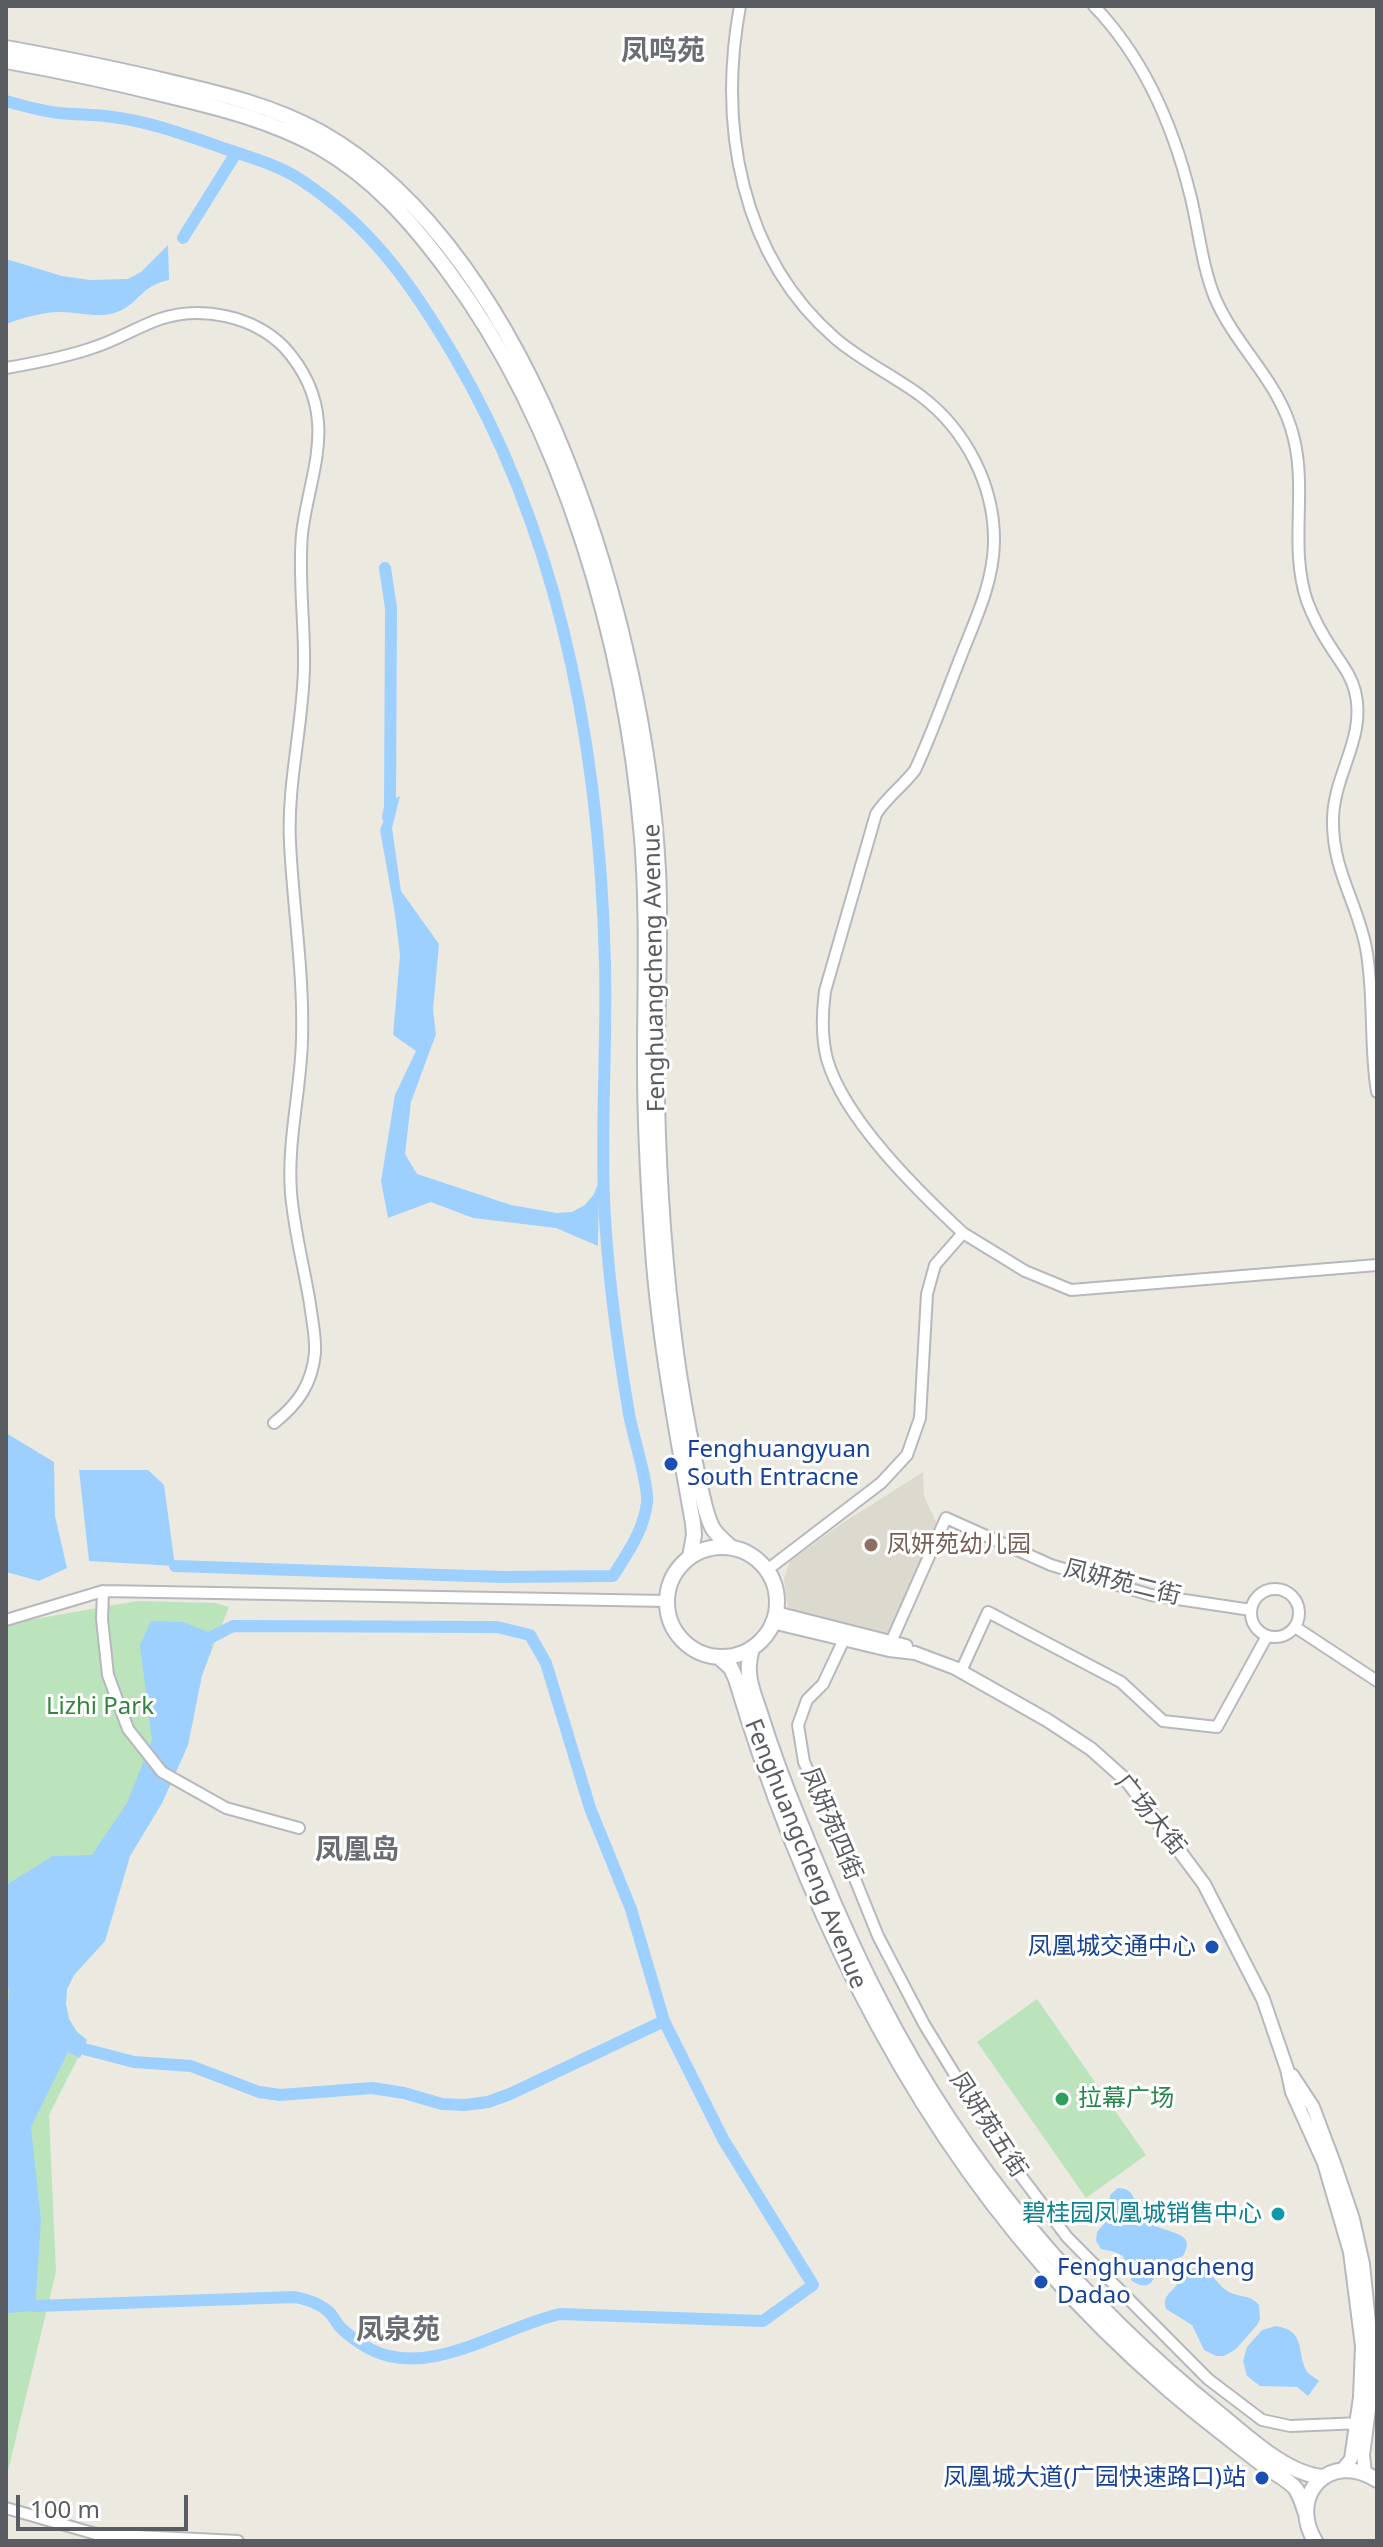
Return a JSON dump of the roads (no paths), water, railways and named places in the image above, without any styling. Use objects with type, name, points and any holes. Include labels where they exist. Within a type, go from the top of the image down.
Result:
[{"type":"main road","name":"Fenghuangcheng Avenue","points":[[6,48],[108,67],[246,101],[322,133],[355,154],[406,198],[466,271],[492,310],[539,397],[577,489],[609,583],[643,737],[658,870],[657,1103],[673,1331],[705,1508],[711,1525],[731,1547]]},
{"type":"main road","name":"Fenghuangcheng Avenue","points":[[6,61],[129,86],[258,120],[310,143],[346,165],[386,196],[439,259],[489,331],[532,413],[575,519],[603,611],[621,688],[637,789],[646,891],[644,1066],[652,1235],[664,1353],[693,1523],[690,1557]]},
{"type":"main road","points":[[731,1547],[751,1555],[767,1570],[776,1591],[774,1617],[767,1633],[752,1648],[732,1656],[719,1657],[692,1648],[676,1633],[666,1601],[675,1572],[690,1557],[709,1548],[731,1547]]},
{"type":"main road","name":"Fenghuangcheng Avenue","points":[[752,1648],[748,1674],[757,1704],[780,1773],[831,1899],[912,2060],[973,2155],[1062,2268],[1160,2364],[1246,2436],[1290,2467],[1304,2474],[1324,2477]]},
{"type":"main road","name":"Fenghuangcheng Avenue","points":[[719,1657],[731,1668],[736,1679],[780,1807],[849,1967],[874,2017],[969,2170],[1042,2263],[1124,2350],[1199,2415],[1292,2485],[1315,2541]]},
{"type":"main road","points":[[1305,2511],[1313,2487],[1324,2477],[1351,2469],[1371,2476]]},
{"type":"street","points":[[740,6],[731,86],[732,126],[745,191],[764,241],[783,278],[807,311],[837,340],[921,396],[960,436],[975,460],[992,514],[994,542],[988,587],[915,770],[876,814],[825,991],[822,1018],[827,1058],[844,1096],[892,1161],[963,1233],[1025,1271],[1071,1290],[1377,1265]]},
{"type":"street","points":[[1094,6],[1123,40],[1155,97],[1191,195],[1215,296],[1227,323],[1275,389],[1294,438],[1298,464],[1297,545],[1300,573],[1307,600],[1318,625],[1346,669],[1357,703],[1355,738],[1337,788],[1333,817],[1334,847],[1340,876],[1365,944],[1372,987],[1377,1092]]},
{"type":"street","points":[[6,368],[93,348],[161,319],[200,313],[222,315],[264,331],[281,345],[308,381],[315,402],[317,447],[302,533],[304,667],[289,837],[302,994],[302,1042],[290,1162],[291,1195],[315,1349],[307,1387],[298,1401],[274,1423]]},
{"type":"street","points":[[767,1570],[881,1483],[907,1455],[920,1418],[927,1294],[935,1265],[963,1233]]},
{"type":"street","name":"凤妍苑二街","points":[[891,1642],[946,1518],[1051,1565],[1151,1595],[1251,1610]]},
{"type":"street","points":[[1280,1589],[1293,1597],[1299,1611],[1295,1627],[1282,1636],[1267,1636],[1255,1626],[1251,1610],[1258,1596],[1280,1589]]},
{"type":"street","points":[[103,1591],[102,1619],[108,1675],[128,1729],[162,1772],[226,1808],[299,1828]]},
{"type":"street","points":[[6,1620],[103,1591],[666,1601]]},
{"type":"street","points":[[961,1671],[988,1612],[1121,1682],[1163,1721],[1217,1727],[1267,1636]]},
{"type":"street","name":"广场大街","points":[[774,1617],[915,1653],[961,1671],[1069,1734],[1128,1782],[1204,1884],[1263,1999],[1292,2092],[1324,2163],[1350,2252],[1362,2346],[1362,2423]]},
{"type":"street","points":[[1295,1627],[1377,1681]]},
{"type":"street","name":"广场大街","points":[[845,1635],[905,1645],[915,1653]]},
{"type":"street","name":"凤妍苑四街","points":[[845,1635],[823,1684],[807,1700],[798,1725],[804,1762],[878,1936],[921,2018]]},
{"type":"street","name":"凤妍苑五街","points":[[921,2018],[999,2147],[1067,2237],[1208,2379],[1262,2420],[1290,2426],[1362,2423]]},
{"type":"street","name":"广场大街","points":[[1287,2069],[1313,2107],[1353,2219],[1363,2264],[1374,2399],[1362,2423],[1351,2459],[1342,2470]]},
{"type":"street","points":[[1362,2423],[1363,2455],[1371,2476]]},
{"type":"street","points":[[6,2508],[96,2534],[238,2541]]},
{"type":"water","points":[[168,245],[169,280],[152,286],[124,309],[104,315],[47,313],[6,324],[6,259],[62,276],[90,280],[128,279],[141,272]]},
{"type":"water","points":[[400,796],[392,828],[401,891],[439,944],[433,1010],[436,1034],[411,1102],[405,1154],[417,1174],[511,1205],[557,1213],[572,1212],[585,1205],[599,1181],[598,1246],[556,1228],[473,1218],[431,1202],[388,1218],[381,1181],[395,1095],[416,1051],[393,1035],[400,955],[380,830],[391,801]]},
{"type":"water","points":[[6,1433],[54,1462],[55,1516],[67,1568],[39,1581],[6,1572]]},
{"type":"water","points":[[79,1470],[148,1470],[164,1485],[175,1566],[89,1561]]},
{"type":"water","points":[[151,1621],[183,1622],[208,1632],[212,1648],[202,1675],[188,1745],[162,1803],[130,1856],[105,1941],[74,1975],[67,1989],[69,2019],[87,2040],[80,2058],[68,2052],[31,2127],[41,2220],[35,2311],[6,2315],[6,2007],[9,1994],[6,1981],[6,1885],[53,1856],[92,1855],[127,1803],[152,1740],[140,1645]]},
{"type":"water","points":[[1118,2188],[1131,2193],[1141,2215],[1148,2222],[1186,2240],[1183,2256],[1166,2263],[1148,2285],[1132,2281],[1123,2256],[1101,2249],[1096,2241],[1097,2232],[1110,2217],[1110,2195]]},
{"type":"water","points":[[1198,2267],[1229,2292],[1252,2299],[1259,2305],[1257,2325],[1236,2349],[1224,2356],[1204,2350],[1192,2325],[1166,2309],[1166,2298],[1183,2272]]},
{"type":"water","points":[[1276,2326],[1297,2338],[1304,2366],[1319,2381],[1308,2396],[1297,2387],[1260,2386],[1247,2376],[1243,2361],[1247,2347],[1262,2330]]},
{"type":"waterway","points":[[6,101],[52,112],[142,122],[274,166],[326,198],[388,259],[406,281],[454,356],[491,426],[522,499],[548,573],[568,650],[584,727],[594,806],[602,885],[605,964],[603,1169],[607,1253],[631,1424],[647,1495],[645,1513],[634,1541],[613,1576],[502,1577],[175,1566]]},
{"type":"waterway","points":[[183,238],[236,153]]},
{"type":"waterway","points":[[385,568],[391,608],[388,817]]},
{"type":"waterway","points":[[35,2306],[295,2297],[325,2309],[343,2330],[370,2349],[393,2357],[416,2358],[465,2348],[560,2314],[763,2321],[813,2285],[723,2139],[664,2021],[631,1909],[590,1808],[546,1663],[530,1635],[497,1627],[233,1626],[210,1638]]},
{"type":"waterway","points":[[84,2049],[134,2062],[191,2066],[259,2092],[280,2095],[372,2088],[442,2104],[465,2105],[488,2102],[510,2094],[664,2021]]},
{"type":"place","name":"Fenghuangyuan South Entracne","points":[[671,1464]]},
{"type":"place","name":"凤妍苑幼儿园","points":[[871,1545]]},
{"type":"place","name":"凤凰城交通中心","points":[[1212,1947]]},
{"type":"place","name":"拉幕广场","points":[[1062,2099]]},
{"type":"place","name":"碧桂园凤凰城销售中心","points":[[1278,2214]]},
{"type":"place","name":"Fenghuangcheng Dadao","points":[[1041,2282]]},
{"type":"place","name":"凤凰城大道(广园快速路口)站","points":[[1262,2478]]},
{"type":"district","name":"凤鸣苑","points":[[663,52]]},
{"type":"district","name":"凤凰岛","points":[[357,1851]]},
{"type":"district","name":"凤泉苑","points":[[398,2331]]},
{"type":"park label","name":"Lizhi Park","points":[[100,1707]]}]
